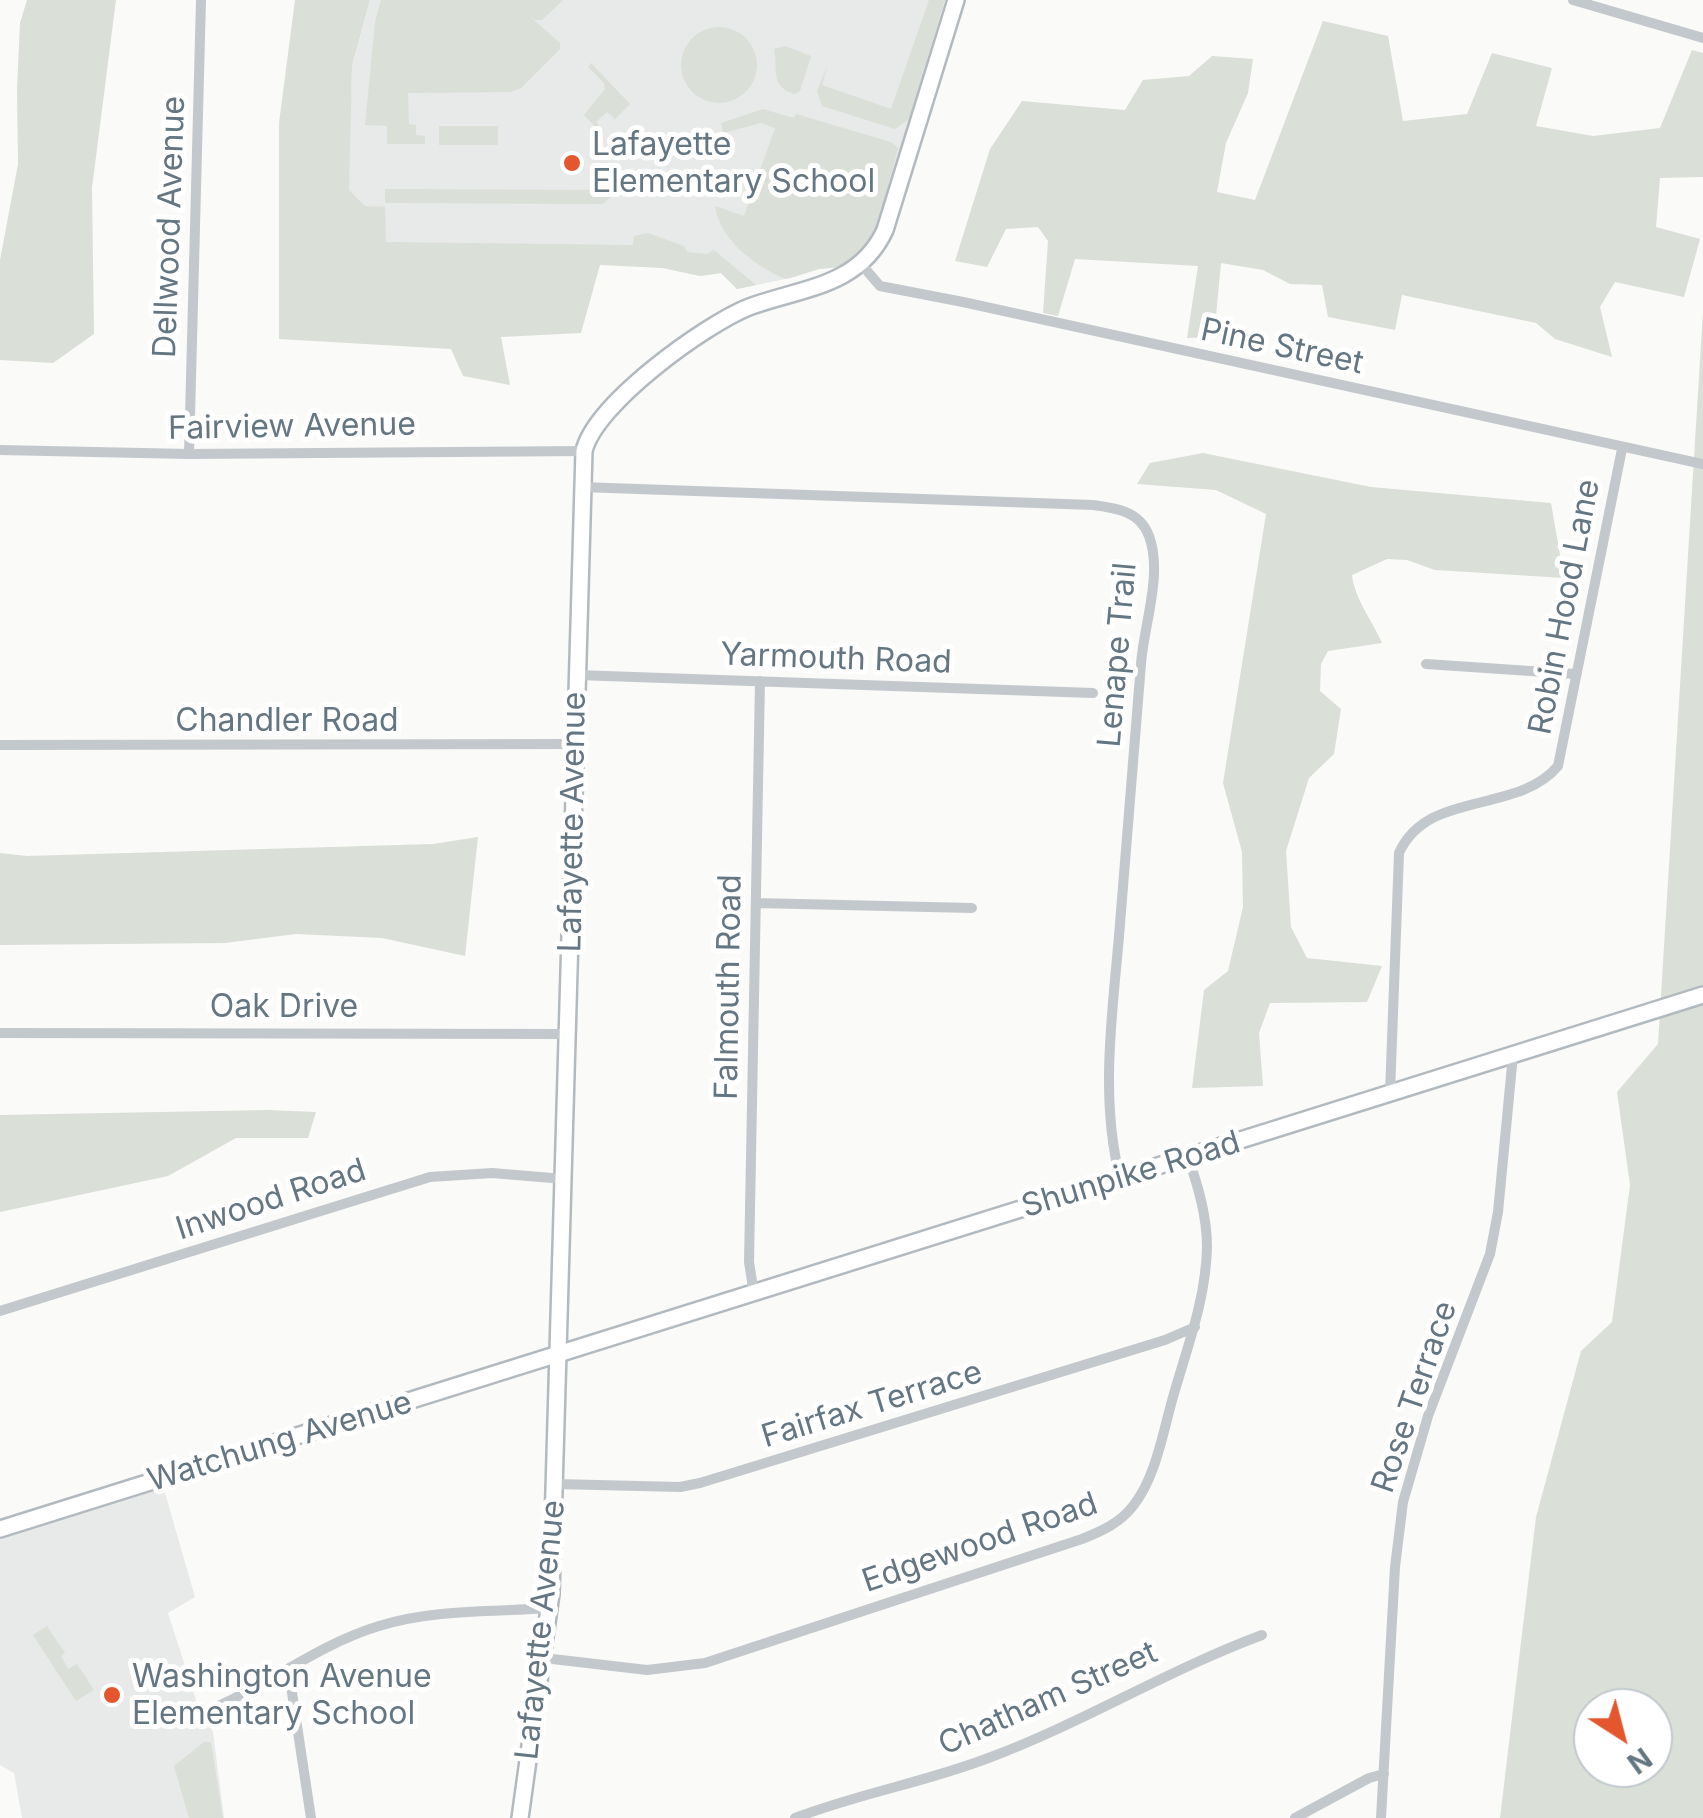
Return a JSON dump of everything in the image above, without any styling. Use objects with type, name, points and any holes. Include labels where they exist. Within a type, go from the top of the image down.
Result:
[{"type":"street","name":"Dellwood Avenue","points":[[188,454],[201,0]]},
{"type":"street","name":"Lafayette Avenue","points":[[520,1818],[550,1608],[556,1484],[584,451],[592,428],[608,408],[704,330],[753,306],[819,288],[870,255],[885,230],[956,0]]},
{"type":"street","points":[[1573,0],[1703,38]]},
{"type":"street","name":"Pine Street","points":[[861,264],[874,282],[890,290],[982,306],[1703,464]]},
{"type":"street","name":"Robin Hood Lane","points":[[1390,1093],[1398,852],[1406,837],[1427,819],[1538,784],[1550,775],[1562,756],[1622,448]]},
{"type":"street","name":"Fairview Avenue","points":[[0,450],[188,454],[584,451]]},
{"type":"street","name":"Lenape Trail","points":[[581,487],[1093,505],[1129,513],[1141,520],[1152,548],[1154,568],[1142,649],[1108,1064],[1112,1146],[1120,1178]]},
{"type":"street","points":[[1426,664],[1575,674]]},
{"type":"street","name":"Yarmouth Road","points":[[577,675],[1093,693]]},
{"type":"street","name":"Falmouth Road","points":[[754,1294],[749,1262],[760,681]]},
{"type":"street","name":"Chandler Road","points":[[0,744],[575,744]]},
{"type":"street","points":[[756,903],[972,908]]},
{"type":"street","name":"Shunpike Road","points":[[560,1354],[1703,995]]},
{"type":"street","name":"Oak Drive","points":[[0,1033],[568,1034]]},
{"type":"street","name":"Rose Terrace","points":[[1380,1818],[1402,1502],[1428,1416],[1490,1254],[1498,1212],[1513,1054]]},
{"type":"street","name":"Edgewood Road","points":[[544,1658],[647,1670],[705,1663],[1106,1529],[1133,1506],[1148,1480],[1195,1327],[1205,1272],[1206,1228],[1188,1157]]},
{"type":"street","name":"Inwood Road","points":[[0,1310],[430,1178],[492,1174],[564,1180]]},
{"type":"street","name":"Fairfax Terrace","points":[[556,1484],[680,1488],[700,1484],[1164,1340],[1195,1327]]},
{"type":"street","name":"Watchung Avenue","points":[[0,1528],[560,1354]]},
{"type":"street","points":[[204,1712],[328,1646],[389,1623],[424,1616],[550,1608]]},
{"type":"street","name":"Chatham Street","points":[[795,1818],[852,1797],[933,1778],[994,1756],[1098,1710],[1177,1669],[1262,1635]]},
{"type":"street","points":[[285,1672],[291,1686],[311,1818]]},
{"type":"street","points":[[1295,1818],[1369,1778],[1384,1774]]},
{"type":"shaded area","points":[[27,0],[116,0],[92,188],[94,334],[53,363],[0,360],[0,260],[18,164],[20,23]]},
{"type":"shaded area","points":[[295,0],[370,0],[352,66],[349,190],[365,206],[385,207],[386,242],[633,245],[634,236],[648,233],[684,246],[687,252],[708,254],[714,250],[756,285],[737,289],[721,273],[700,276],[663,268],[600,265],[581,333],[501,337],[510,385],[463,376],[451,349],[279,339],[279,123]]},
{"type":"shaded area","points":[[370,0],[945,0],[878,228],[842,267],[737,289],[721,273],[700,276],[663,268],[368,259],[350,233],[348,170],[352,67]]},
{"type":"shaded area","points":[[381,0],[563,0],[542,20],[526,13],[560,43],[560,49],[521,88],[511,92],[408,93],[409,124],[416,125],[416,135],[425,136],[425,144],[387,144],[387,126],[365,125],[375,22]]},
{"type":"shaded area","points":[[929,0],[945,0],[909,119],[895,129],[822,106],[817,91],[828,64],[822,85],[891,109]]},
{"type":"shaded area","points":[[1323,21],[1388,36],[1403,121],[1467,114],[1492,53],[1552,68],[1536,126],[1593,136],[1660,128],[1692,50],[1703,53],[1703,177],[1660,178],[1656,227],[1700,239],[1684,297],[1615,282],[1600,307],[1612,357],[1555,339],[1536,323],[1402,295],[1395,330],[1328,317],[1322,285],[1290,284],[1263,270],[1221,263],[1214,337],[1187,338],[1198,266],[1075,259],[1058,316],[1043,313],[1048,241],[1038,227],[1006,229],[987,267],[955,261],[990,149],[1022,101],[1125,110],[1143,80],[1189,76],[1212,56],[1253,59],[1248,93],[1226,143],[1217,192],[1255,200]]},
{"type":"shaded area","points":[[719,27],[746,38],[757,65],[746,92],[719,103],[692,92],[681,65],[692,38]]},
{"type":"shaded area","points":[[785,46],[811,56],[800,91],[795,94],[778,82],[774,49]]},
{"type":"shaded area","points":[[591,63],[630,104],[615,119],[607,112],[596,122],[604,131],[602,134],[584,115],[605,89],[588,67]]},
{"type":"shaded area","points":[[763,109],[794,118],[796,114],[891,142],[898,148],[878,228],[868,246],[842,267],[786,279],[742,252],[718,219],[715,206],[744,216],[775,128],[761,123],[723,133],[721,123]]},
{"type":"shaded area","points":[[439,126],[498,126],[498,145],[439,145]]},
{"type":"shaded area","points":[[605,184],[614,194],[603,204],[385,203],[385,189],[598,190]]},
{"type":"shaded area","points":[[1703,311],[1703,1818],[1500,1818],[1536,1517],[1581,1351],[1612,1322],[1630,1185],[1617,1092],[1658,1044]]},
{"type":"shaded area","points":[[1203,453],[1371,487],[1551,503],[1564,578],[1435,570],[1407,560],[1387,559],[1352,575],[1360,601],[1382,643],[1328,651],[1321,664],[1320,691],[1341,709],[1334,754],[1309,778],[1286,851],[1291,927],[1307,958],[1382,966],[1367,1002],[1270,1003],[1259,1033],[1263,1086],[1192,1088],[1204,990],[1228,971],[1243,907],[1242,852],[1223,783],[1266,514],[1216,490],[1137,484],[1150,463]]},
{"type":"shaded area","points":[[478,837],[465,956],[382,938],[296,934],[225,943],[0,945],[0,853],[27,856],[433,844]]},
{"type":"shaded area","points":[[316,1112],[308,1138],[236,1138],[168,1176],[0,1212],[0,1115]]},
{"type":"shaded area","points":[[161,1479],[195,1597],[168,1613],[197,1703],[213,1732],[224,1818],[22,1818],[14,1773],[0,1765],[0,1529]]},
{"type":"shaded area","points":[[47,1626],[65,1653],[61,1656],[68,1669],[77,1664],[94,1690],[76,1701],[33,1635]]},
{"type":"shaded area","points":[[204,1742],[211,1742],[223,1818],[189,1818],[174,1766]]},
{"type":"place","name":"Lafayette Elementary School","points":[[572,163]]},
{"type":"place","name":"Washington Avenue Elementary School","points":[[112,1695]]}]
